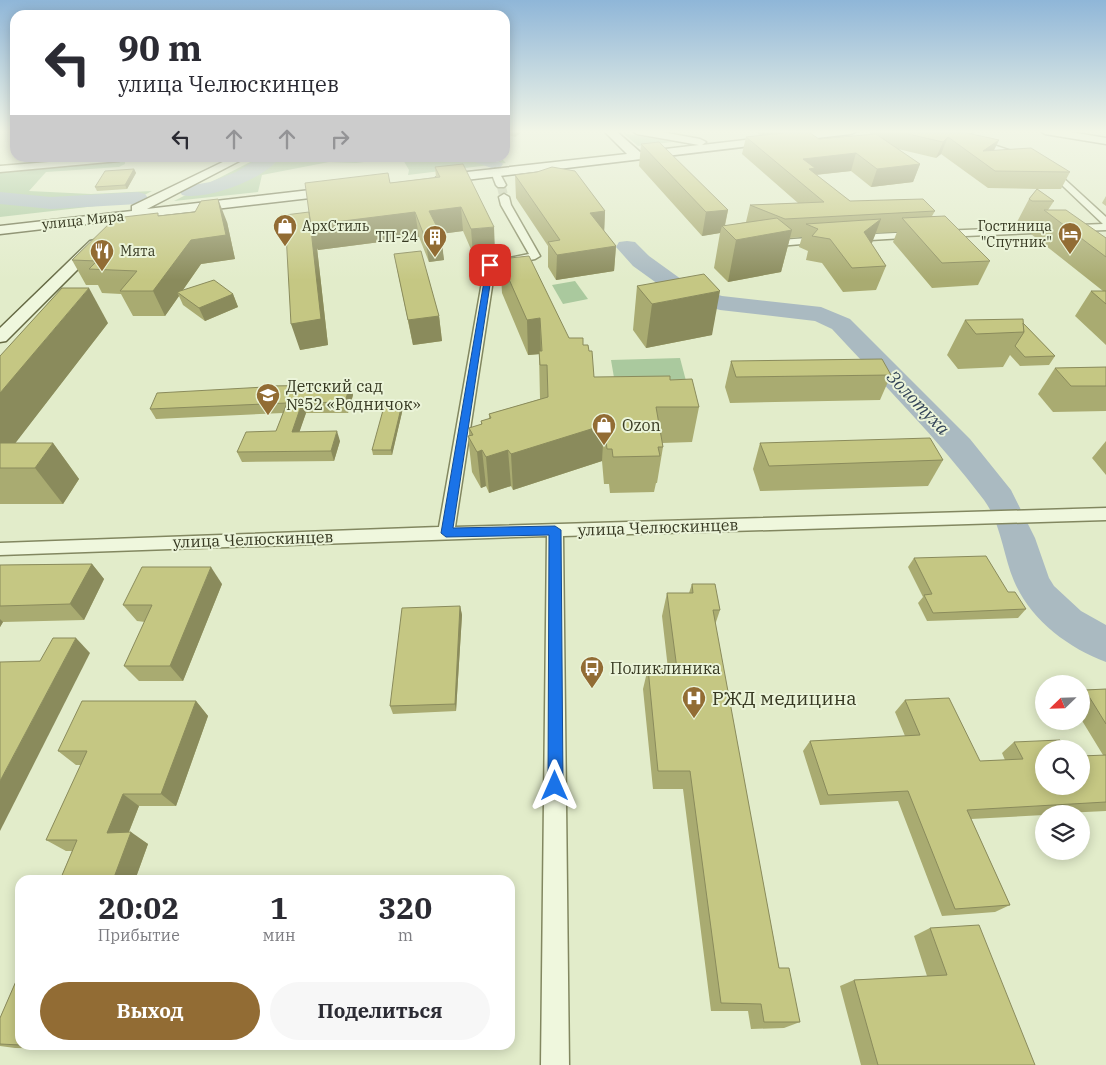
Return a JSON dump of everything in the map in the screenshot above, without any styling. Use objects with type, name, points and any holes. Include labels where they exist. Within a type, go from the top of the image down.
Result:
[{"type":"main road","points":[[0,337],[114,226],[128,215],[194,181]]},
{"type":"main road","name":"улица Мира","points":[[0,230],[349,189]]},
{"type":"street","points":[[446,533],[490,265],[535,256],[506,205],[499,181]]},
{"type":"street","points":[[1063,181],[1106,222]]},
{"type":"street","points":[[752,245],[834,239],[1106,227]]},
{"type":"street","name":"улица Челюскинцев","points":[[0,549],[446,533],[1106,514]]},
{"type":"street","points":[[555,530],[555,1065]]},
{"type":"green space","points":[[0,181],[38,181],[29,191],[91,194],[152,191],[131,202],[0,217]]},
{"type":"green space","points":[[214,181],[261,181],[258,192],[174,201]]},
{"type":"green space","points":[[575,281],[588,299],[563,304],[552,285]]},
{"type":"green space","points":[[680,358],[691,400],[618,401],[611,360]]},
{"type":"building","points":[[99,181],[127,181],[125,185],[95,187]]},
{"type":"building","points":[[324,181],[390,181],[390,183],[409,181],[471,181],[494,227],[471,229],[461,207],[429,211],[441,235],[425,238],[415,212],[311,225],[305,183]]},
{"type":"building","points":[[519,181],[582,181],[605,211],[590,213],[616,246],[557,255],[548,242],[560,240]]},
{"type":"building","points":[[676,181],[698,181],[728,210],[706,212]]},
{"type":"building","points":[[798,181],[824,181],[850,201],[923,199],[935,211],[785,219],[750,205],[824,202]]},
{"type":"building","points":[[1037,189],[1054,201],[1032,201],[1029,199]]},
{"type":"building","points":[[218,199],[226,235],[191,240],[153,291],[120,291],[137,271],[89,269],[97,261],[72,260],[115,218],[158,213],[158,216],[195,212],[201,201]]},
{"type":"building","points":[[1044,210],[1066,210],[1106,238],[1106,257]]},
{"type":"building","points":[[309,212],[321,319],[291,324],[285,215]]},
{"type":"building","points":[[945,216],[990,261],[942,263],[902,218]]},
{"type":"building","points":[[777,218],[792,230],[736,240],[722,226]]},
{"type":"building","points":[[881,219],[864,232],[886,266],[852,268],[830,239],[812,236],[818,229],[806,224]]},
{"type":"building","points":[[421,251],[439,316],[408,320],[394,254]]},
{"type":"building","points":[[529,256],[569,338],[583,338],[583,345],[588,345],[589,351],[592,351],[594,377],[670,376],[670,380],[692,379],[699,407],[656,407],[663,447],[658,447],[660,456],[613,457],[612,449],[607,449],[604,425],[511,454],[508,450],[486,457],[482,450],[477,452],[468,436],[473,435],[469,428],[482,424],[481,421],[491,418],[489,414],[548,397],[547,365],[540,365],[539,351],[542,351],[540,318],[527,320],[500,259]]},
{"type":"building","points":[[704,274],[720,291],[652,304],[637,286]]},
{"type":"building","points":[[214,280],[233,294],[199,308],[177,292]]},
{"type":"building","points":[[62,288],[89,288],[0,393],[0,356]]},
{"type":"building","points":[[1091,291],[1106,291],[1106,304]]},
{"type":"building","points":[[1023,319],[1024,332],[976,334],[965,320]]},
{"type":"building","points":[[1023,323],[1055,356],[1025,357],[1015,346],[1024,332]]},
{"type":"building","points":[[882,359],[891,375],[736,377],[731,361]]},
{"type":"building","points":[[1106,367],[1106,386],[1071,386],[1055,368]]},
{"type":"building","points":[[350,385],[345,402],[302,403],[292,432],[337,431],[331,451],[237,452],[246,432],[276,431],[287,403],[150,409],[157,393],[266,386]]},
{"type":"building","points":[[385,403],[402,404],[391,450],[372,450]]},
{"type":"building","points":[[930,438],[943,460],[769,466],[760,443]]},
{"type":"building","points":[[0,443],[53,443],[35,468],[0,468]]},
{"type":"building","points":[[986,556],[1008,592],[1015,592],[1026,609],[933,613],[924,595],[932,594],[914,558]]},
{"type":"building","points":[[92,564],[70,604],[0,606],[0,565]]},
{"type":"building","points":[[142,567],[211,567],[170,666],[124,666],[152,605],[123,605]]},
{"type":"building","points":[[692,584],[715,584],[720,610],[713,610],[779,968],[789,968],[800,1022],[764,1022],[761,1004],[721,1003],[690,771],[658,771],[648,668],[677,669],[667,593],[693,593]]},
{"type":"building","points":[[460,606],[455,704],[390,706],[402,608]]},
{"type":"building","points":[[53,638],[76,638],[0,781],[0,662],[40,661]]},
{"type":"building","points":[[1106,689],[1106,724],[1090,698],[1090,690]]},
{"type":"building","points":[[949,698],[980,761],[1023,759],[1014,742],[1035,741],[1035,795],[1090,795],[1090,756],[1106,755],[1106,802],[967,810],[1010,905],[955,909],[908,791],[828,795],[810,741],[920,735],[905,700]]},
{"type":"building","points":[[82,701],[196,701],[161,794],[123,794],[107,833],[131,832],[115,875],[62,875],[77,840],[46,840],[87,751],[58,751]]},
{"type":"building","points":[[979,925],[1035,1065],[878,1065],[854,980],[947,975],[930,928]]},
{"type":"building","points":[[15,984],[15,1045],[0,1044],[0,1018]]},
{"type":"waterway","name":"Золотуха","points":[[189,191],[214,187],[231,181]]},
{"type":"waterway","name":"Золотуха","points":[[0,198],[51,203],[86,203],[138,198]]},
{"type":"waterway","name":"Золотуха","points":[[627,247],[641,261],[684,292],[720,303],[821,314],[841,324],[959,446],[1000,498],[1018,538],[1032,581],[1041,597],[1068,622],[1106,645]]},
{"type":"tunnel","points":[[501,185],[504,197]]},
{"type":"place","name":"АрхСтиль","points":[[285,247]]},
{"type":"place","name":"Гостиница \"Спутник\"","points":[[1070,255]]},
{"type":"place","name":"ТП-24","points":[[435,258]]},
{"type":"place","name":"Мята","points":[[102,272]]},
{"type":"place","name":"Детский сад №52 «Родничок»","points":[[268,416]]},
{"type":"place","name":"Ozon","points":[[604,446]]},
{"type":"place","name":"Поликлиника","points":[[592,689]]},
{"type":"place","name":"РЖД медицина","points":[[694,719]]},
{"type":"route","points":[[490,265],[446,533],[555,530],[555,786]]}]
